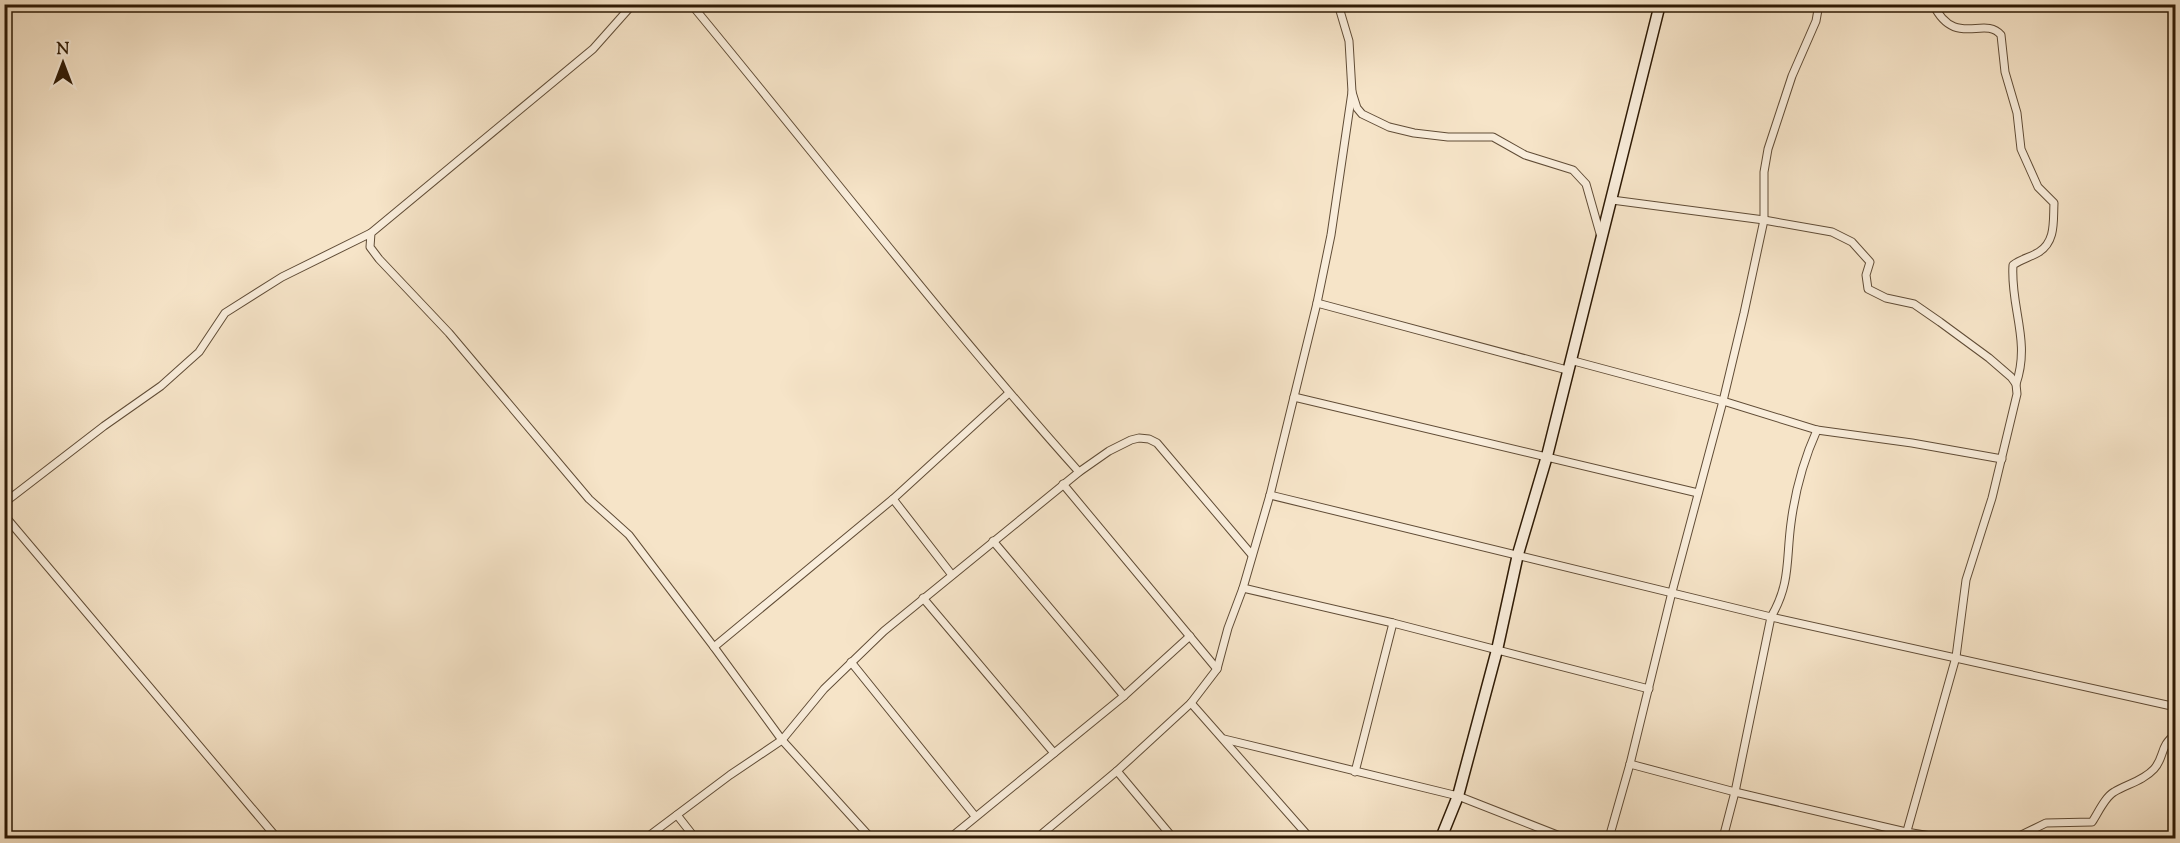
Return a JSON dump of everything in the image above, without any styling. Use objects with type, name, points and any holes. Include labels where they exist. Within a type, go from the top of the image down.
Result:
[{"type":"street","points":[[4,503],[104,426],[161,386],[199,352],[225,313],[282,277],[371,233],[593,49],[633,4]]},
{"type":"street","points":[[691,4],[1009,393],[1079,472]]},
{"type":"street","points":[[1037,838],[1117,771],[1191,703],[1217,669],[1270,495],[1317,303],[1331,235],[1352,92],[1349,41],[1338,4]]},
{"type":"street","points":[[1441,838],[1458,796],[1497,650],[1518,554],[1547,456],[1660,4]]},
{"type":"street","points":[[1609,838],[1723,400],[1764,220],[1764,172],[1768,149],[1792,76],[1816,21],[1819,4]]},
{"type":"street","points":[[1906,835],[1956,657],[1966,580],[2015,411],[2018,394],[2016,384],[2023,352],[2013,291],[2013,265],[2022,258],[2040,252],[2053,237],[2054,203],[2038,187],[2021,149],[2017,113],[2005,72],[2001,35],[1993,29],[1967,30],[1952,27],[1943,21],[1933,4]]},
{"type":"street","points":[[1352,92],[1362,114],[1389,127],[1438,136],[1493,137],[1525,155],[1576,172],[1584,180],[1589,190],[1602,242]]},
{"type":"street","points":[[1612,200],[1764,220],[1832,232],[1844,237],[1857,247],[1870,262],[1866,275],[1869,289],[1886,298],[1914,304],[1989,358],[2016,384]]},
{"type":"street","points":[[371,233],[370,247],[379,259],[449,333],[589,499],[629,535],[782,740],[871,838]]},
{"type":"street","points":[[1317,303],[1723,400],[1817,430],[1912,443],[2002,459]]},
{"type":"street","points":[[714,647],[893,499],[1009,393]]},
{"type":"street","points":[[1294,397],[1698,493]]},
{"type":"street","points":[[1723,838],[1735,792],[1771,617],[1787,579],[1796,492],[1817,430]]},
{"type":"street","points":[[646,838],[730,775],[782,740],[824,689],[923,598],[1063,484],[1121,444],[1139,438],[1157,443],[1252,555]]},
{"type":"street","points":[[1063,484],[1217,669]]},
{"type":"street","points":[[1270,495],[1771,617],[2175,707]]},
{"type":"street","points":[[893,499],[952,575]]},
{"type":"street","points":[[4,515],[278,838]]},
{"type":"street","points":[[993,542],[1124,696]]},
{"type":"street","points":[[1243,588],[1393,623],[1648,689]]},
{"type":"street","points":[[923,598],[1053,753]]},
{"type":"street","points":[[1355,772],[1393,623]]},
{"type":"street","points":[[950,838],[1124,696],[1190,636]]},
{"type":"street","points":[[851,662],[975,816]]},
{"type":"street","points":[[1191,703],[1310,838]]},
{"type":"street","points":[[2015,838],[2046,823],[2092,822],[2112,793],[2136,782],[2153,770],[2164,745],[2175,734]]},
{"type":"street","points":[[1224,739],[1458,796],[1566,838]]},
{"type":"street","points":[[1630,764],[1906,835],[1943,838]]},
{"type":"street","points":[[1117,771],[1173,838]]},
{"type":"street","points":[[677,815],[695,838]]}]
